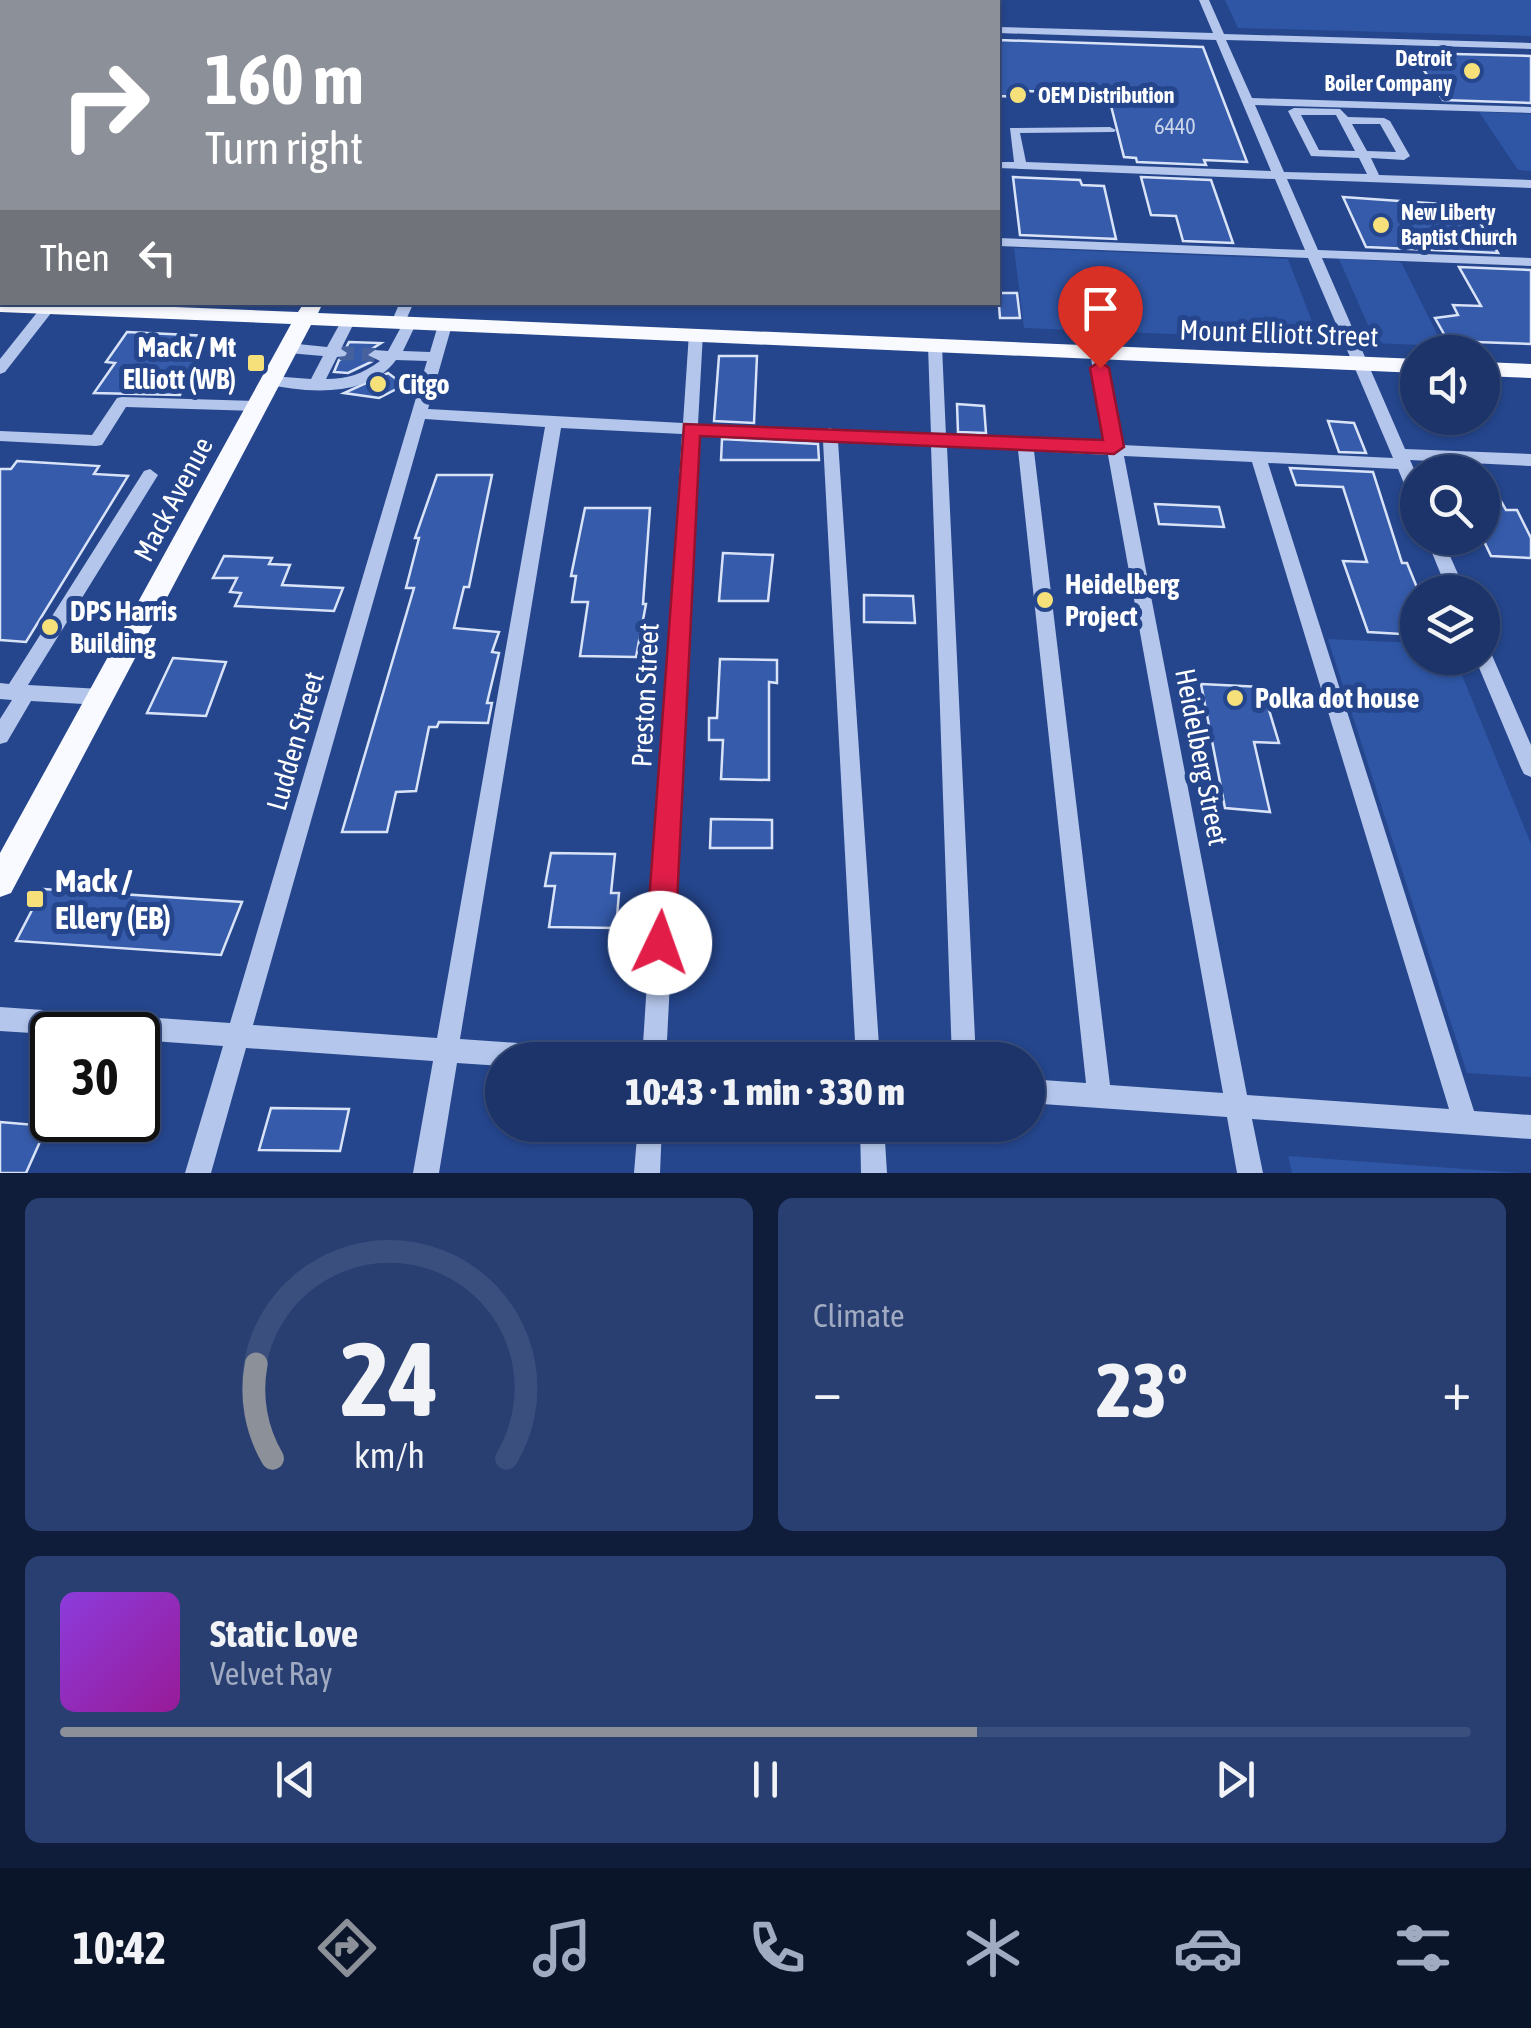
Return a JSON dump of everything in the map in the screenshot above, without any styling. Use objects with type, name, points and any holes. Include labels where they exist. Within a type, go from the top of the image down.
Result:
[{"type":"main road","name":"Mount Elliott Street","points":[[0,306],[309,311],[348,321],[405,316],[444,325],[1400,365]]},
{"type":"main road","name":"Mack Avenue","points":[[0,884],[309,311]]},
{"type":"main road","points":[[1500,370],[1531,371]]},
{"type":"street","points":[[1204,0],[1400,457]]},
{"type":"street","points":[[1000,30],[1531,46]]},
{"type":"street","points":[[1247,101],[1531,110]]},
{"type":"street","points":[[1344,120],[1384,121],[1404,156],[1363,155],[1315,154],[1294,110],[1340,112],[1344,120],[1363,155],[1375,178]]},
{"type":"street","points":[[1021,166],[1014,130],[1110,130]]},
{"type":"street","points":[[1000,166],[1531,184]]},
{"type":"street","points":[[1000,242],[1531,262]]},
{"type":"street","points":[[0,369],[48,308]]},
{"type":"street","points":[[270,382],[352,386],[396,356],[405,316]]},
{"type":"street","points":[[316,384],[336,353],[348,321]]},
{"type":"street","name":"Ludden Street","points":[[198,1173],[444,325]]},
{"type":"street","name":"Preston Street","points":[[655,1042],[696,333]]},
{"type":"street","points":[[935,346],[963,1042]]},
{"type":"street","points":[[288,348],[336,353]]},
{"type":"street","name":"Heidelberg Street","points":[[1097,352],[1250,1173]]},
{"type":"street","points":[[376,356],[436,357]]},
{"type":"street","points":[[0,436],[96,442],[122,402],[258,406]]},
{"type":"street","points":[[419,414],[1114,447],[1259,458],[1400,459]]},
{"type":"street","points":[[426,1173],[554,422]]},
{"type":"street","points":[[830,433],[867,1042]]},
{"type":"street","points":[[1024,443],[1099,1096]]},
{"type":"street","points":[[1259,458],[1465,1122]]},
{"type":"street","points":[[1500,460],[1531,460]]},
{"type":"street","points":[[0,736],[13,692],[150,474]]},
{"type":"street","points":[[1492,675],[1531,768]]},
{"type":"street","points":[[13,692],[100,697]]},
{"type":"street","points":[[0,1018],[485,1053]]},
{"type":"street","points":[[1045,1092],[1531,1127]]},
{"type":"street","points":[[647,1173],[649,1142]]},
{"type":"street","points":[[873,1142],[874,1173]]},
{"type":"shaded area","points":[[1225,0],[1531,0],[1531,36],[1238,28]]},
{"type":"shaded area","points":[[1479,112],[1531,114],[1531,171],[1518,170]]},
{"type":"shaded area","points":[[1014,248],[1288,259],[1319,340],[1024,328]]},
{"type":"shaded area","points":[[1339,259],[1401,262],[1438,335],[1400,335],[1400,344],[1376,343]]},
{"type":"shaded area","points":[[1328,639],[1400,642],[1400,675],[1462,675],[1531,844],[1531,1077],[1467,1073]]},
{"type":"shaded area","points":[[1288,1156],[1519,1173],[1292,1173]]},
{"type":"building","points":[[1000,40],[1203,47],[1247,162],[1137,162],[1136,158],[1124,157],[1108,94],[1027,91],[1027,97],[1000,96]]},
{"type":"building","name":"Detroit Boiler Company","points":[[1413,53],[1531,56],[1531,103],[1443,100]]},
{"type":"building","points":[[1013,177],[1080,180],[1082,185],[1104,186],[1116,239],[1020,235]]},
{"type":"building","points":[[1141,177],[1211,180],[1233,243],[1183,241],[1176,216],[1151,215]]},
{"type":"building","name":"New Liberty Baptist Church","points":[[1343,197],[1456,205],[1461,213],[1477,217],[1498,253],[1366,247]]},
{"type":"building","points":[[1459,267],[1531,270],[1531,344],[1500,343],[1500,335],[1445,335],[1435,318],[1458,315],[1453,305],[1481,306]]},
{"type":"building","points":[[1000,293],[1017,293],[1020,318],[1000,318]]},
{"type":"building","points":[[127,332],[209,336],[180,395],[94,393],[115,363],[106,362]]},
{"type":"building","points":[[349,342],[381,343],[364,354],[371,362],[348,373],[334,372],[339,360],[350,355],[346,348]]},
{"type":"building","points":[[719,356],[757,356],[754,423],[714,421]]},
{"type":"building","points":[[388,373],[404,385],[379,398],[344,393]]},
{"type":"building","points":[[957,404],[984,406],[986,433],[958,432]]},
{"type":"building","points":[[1328,421],[1354,423],[1366,453],[1339,452]]},
{"type":"building","points":[[722,439],[818,444],[819,460],[721,460]]},
{"type":"building","points":[[17,461],[99,466],[94,474],[128,476],[26,642],[0,640],[0,469],[11,469]]},
{"type":"building","points":[[1290,468],[1373,472],[1402,563],[1407,563],[1412,575],[1400,575],[1400,634],[1368,632],[1343,561],[1367,562],[1343,487],[1296,485]]},
{"type":"building","points":[[437,475],[492,475],[469,587],[464,587],[454,628],[499,632],[492,652],[499,653],[487,703],[492,703],[488,723],[439,722],[437,727],[429,727],[416,791],[396,792],[387,832],[342,832],[414,588],[406,588],[419,538],[415,538]]},
{"type":"building","points":[[1500,499],[1506,510],[1517,510],[1531,538],[1531,558],[1491,556],[1500,555]]},
{"type":"building","points":[[1155,504],[1219,507],[1224,527],[1159,524]]},
{"type":"building","points":[[585,508],[650,508],[646,604],[636,657],[580,656],[588,602],[572,602],[576,576],[571,576]]},
{"type":"building","points":[[723,553],[773,555],[768,601],[719,601]]},
{"type":"building","points":[[224,556],[272,558],[269,564],[290,565],[282,585],[343,588],[334,611],[235,606],[241,593],[230,592],[237,578],[213,578]]},
{"type":"building","points":[[864,595],[913,596],[915,623],[864,622]]},
{"type":"building","points":[[173,658],[226,662],[206,716],[147,713]]},
{"type":"building","points":[[720,659],[777,660],[777,683],[769,682],[769,780],[721,779],[723,740],[709,740],[709,718],[717,718]]},
{"type":"building","points":[[1201,684],[1262,687],[1279,743],[1254,742],[1270,812],[1225,808]]},
{"type":"building","points":[[711,819],[772,820],[772,848],[710,848]]},
{"type":"building","points":[[551,853],[615,854],[611,893],[619,893],[616,928],[549,927],[555,886],[545,886]]},
{"type":"building","points":[[43,889],[242,902],[221,955],[16,941]]},
{"type":"building","points":[[271,1108],[349,1109],[340,1151],[259,1150]]},
{"type":"building","points":[[0,1122],[30,1125],[30,1142],[40,1142],[26,1173],[0,1173]]},
{"type":"tunnel","points":[[340,353],[375,355]]},
{"type":"place","name":"Detroit Boiler Company","points":[[1472,71]]},
{"type":"place","name":"OEM Distribution","points":[[1018,95]]},
{"type":"place","name":"New Liberty Baptist Church","points":[[1381,225]]},
{"type":"place","name":"Mack / Mt Elliott (WB)","points":[[256,363]]},
{"type":"place","name":"Citgo","points":[[378,384]]},
{"type":"place","name":"Heidelberg Project","points":[[1045,600]]},
{"type":"place","name":"DPS Harris Building","points":[[50,627]]},
{"type":"place","name":"Polka dot house","points":[[1235,698]]},
{"type":"place","name":"Mack / Ellery (EB)","points":[[35,899]]},
{"type":"route","points":[[660,943],[691,429],[1114,447],[1100,368]]}]
